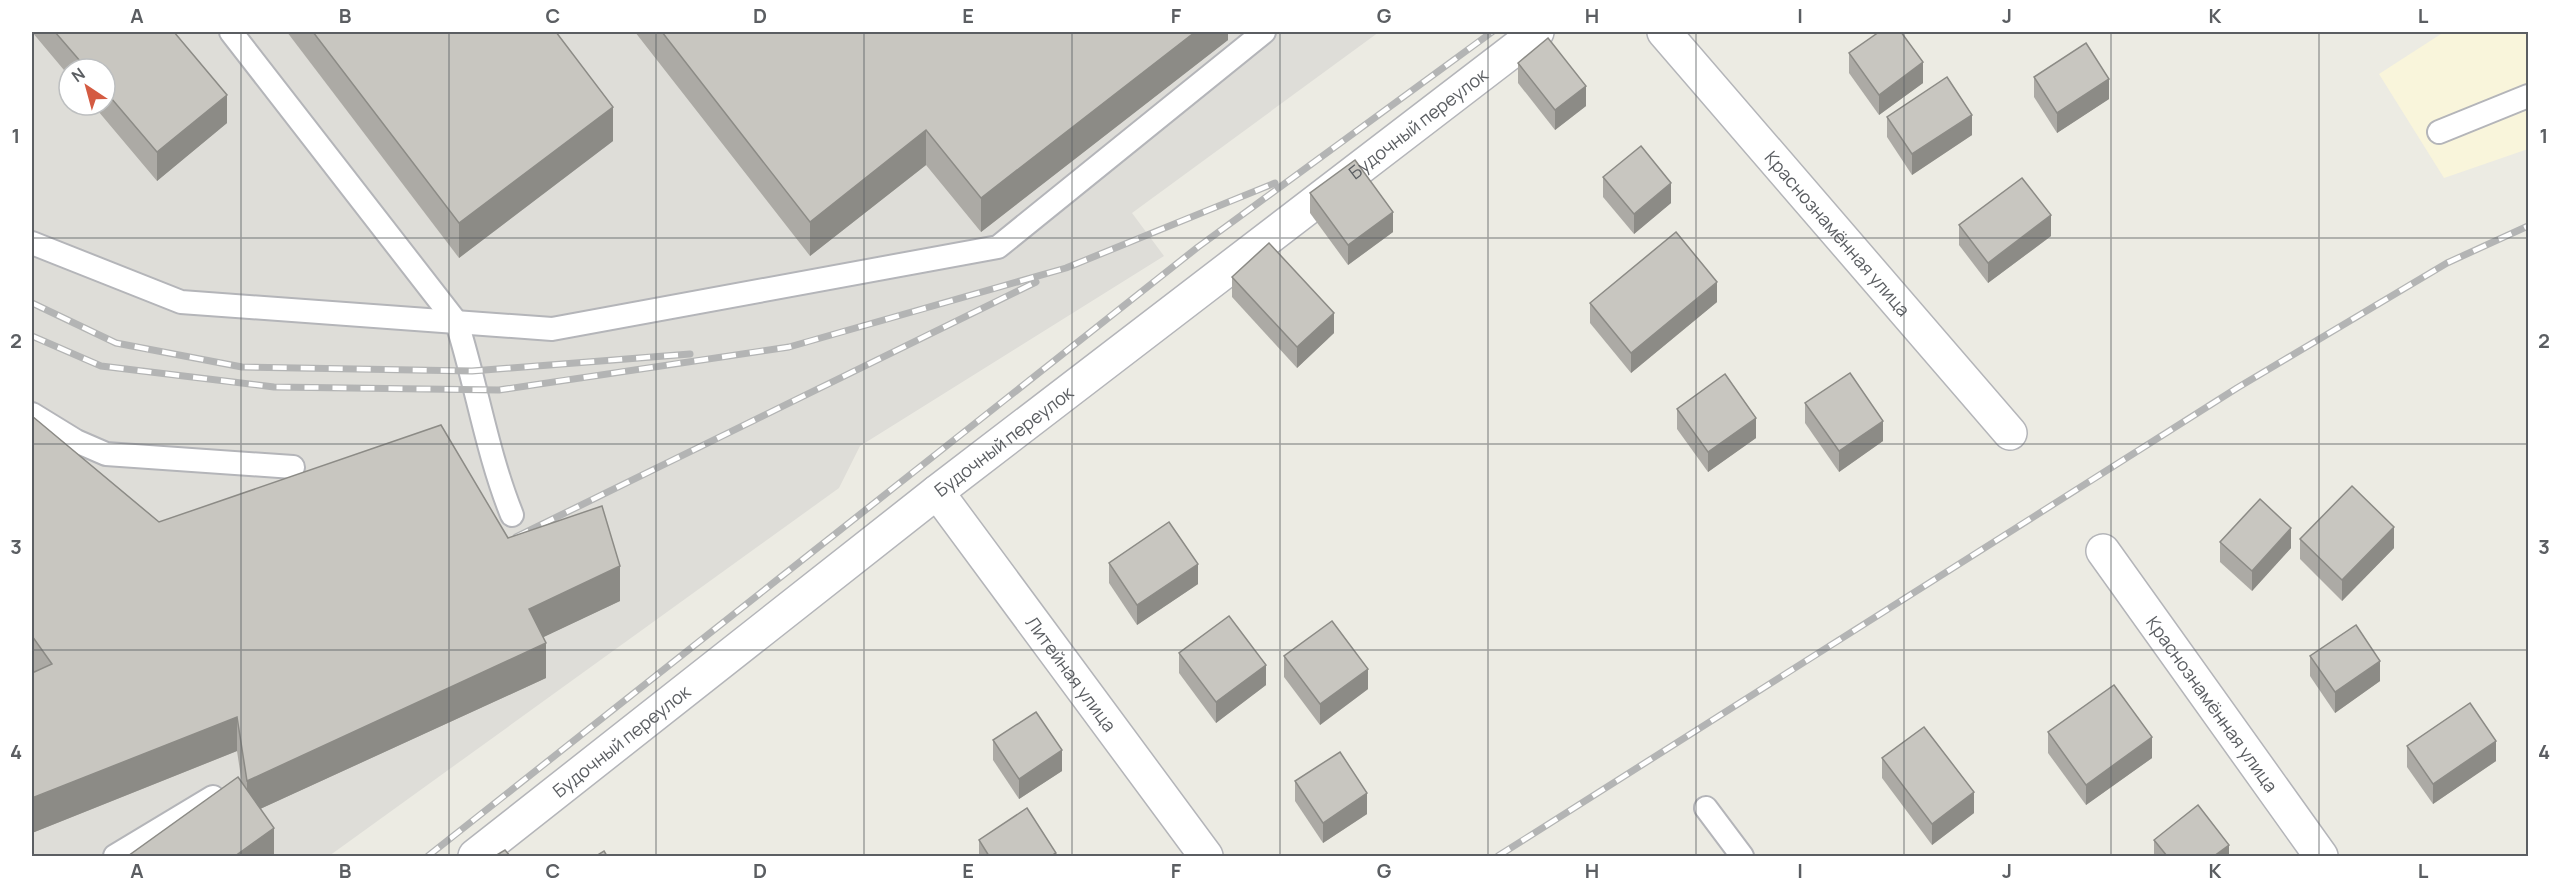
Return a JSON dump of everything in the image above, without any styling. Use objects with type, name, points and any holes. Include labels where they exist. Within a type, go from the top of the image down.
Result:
[{"type":"street","name":"Будочный переулок","points":[[475,856],[937,492],[1537,32]]},
{"type":"street","name":"Краснознамённая улица","points":[[1664,32],[2010,434]]},
{"type":"street","name":"Литейная улица","points":[[937,492],[1206,856]]},
{"type":"street","name":"Краснознамённая улица","points":[[2103,551],[2320,856]]},
{"type":"lane","points":[[231,32],[457,323],[472,371],[474,390],[497,479],[512,515]]},
{"type":"lane","points":[[32,243],[181,302],[552,328],[999,247],[1264,32]]},
{"type":"lane","points":[[2439,132],[2529,96]]},
{"type":"lane","points":[[32,414],[76,441],[106,454],[293,467]]},
{"type":"lane","points":[[115,856],[213,797]]},
{"type":"lane","points":[[1706,808],[1742,856]]},
{"type":"shaded area","points":[[32,32],[1379,32],[1132,213],[1164,256],[860,446],[839,488],[329,856],[32,856]]},
{"type":"shaded area","points":[[2444,32],[2528,32],[2528,149],[2444,178],[2379,74]]},
{"type":"building","points":[[55,32],[174,32],[227,95],[157,152],[117,105],[117,57],[77,57]]},
{"type":"building","points":[[313,32],[556,32],[613,107],[459,223]]},
{"type":"building","points":[[662,32],[1195,32],[981,198],[926,130],[810,222]]},
{"type":"building","points":[[1879,32],[1901,32],[1923,62],[1879,95],[1849,53]]},
{"type":"building","points":[[1548,38],[1586,86],[1555,110],[1518,63]]},
{"type":"building","points":[[2086,43],[2109,79],[2057,113],[2034,77]]},
{"type":"building","points":[[1947,77],[1972,115],[1912,154],[1887,117]]},
{"type":"building","points":[[1641,146],[1671,183],[1634,214],[1603,177]]},
{"type":"building","points":[[1355,160],[1393,212],[1348,245],[1310,193]]},
{"type":"building","points":[[2022,178],[2051,215],[1988,263],[1959,225]]},
{"type":"building","points":[[1676,232],[1717,282],[1631,353],[1590,303]]},
{"type":"building","points":[[1269,243],[1334,313],[1297,347],[1232,277]]},
{"type":"building","points":[[1850,373],[1883,421],[1839,451],[1805,403]]},
{"type":"building","points":[[1725,374],[1756,418],[1708,452],[1677,409]]},
{"type":"building","points":[[32,416],[159,522],[441,425],[508,538],[602,506],[620,566],[529,609],[546,643],[247,781],[237,717],[32,798],[32,673],[52,664],[32,636]]},
{"type":"building","points":[[2352,486],[2394,527],[2342,580],[2300,539]]},
{"type":"building","points":[[2260,499],[2291,528],[2252,571],[2220,542]]},
{"type":"building","points":[[1169,522],[1198,564],[1137,605],[1109,563]]},
{"type":"building","points":[[1229,616],[1266,665],[1216,702],[1179,653]]},
{"type":"building","points":[[1332,621],[1368,669],[1320,704],[1284,656]]},
{"type":"building","points":[[2356,625],[2380,661],[2335,692],[2310,656]]},
{"type":"building","points":[[2114,685],[2152,737],[2086,785],[2048,732]]},
{"type":"building","points":[[2470,703],[2496,741],[2433,784],[2407,746]]},
{"type":"building","points":[[1036,712],[1062,750],[1019,779],[993,740]]},
{"type":"building","points":[[1924,727],[1974,792],[1932,824],[1882,758]]},
{"type":"building","points":[[1340,752],[1367,793],[1323,823],[1295,781]]},
{"type":"building","points":[[238,777],[274,828],[235,856],[128,856]]},
{"type":"building","points":[[2198,805],[2229,845],[2214,856],[2167,856],[2154,840]]},
{"type":"building","points":[[1027,808],[1056,853],[1051,856],[989,856],[979,840]]},
{"type":"building","points":[[505,850],[510,856],[495,856]]},
{"type":"building","points":[[604,851],[607,856],[596,856]]},
{"type":"railway","points":[[428,856],[1198,247],[1492,32]]},
{"type":"railway","points":[[32,336],[101,366],[274,387],[499,390],[789,347],[1066,268],[1275,183]]},
{"type":"railway","points":[[1498,856],[2237,388],[2447,263],[2528,226]]},
{"type":"railway","points":[[516,537],[1036,282]]},
{"type":"railway","points":[[32,303],[116,343],[242,367],[472,371],[690,354]]}]
